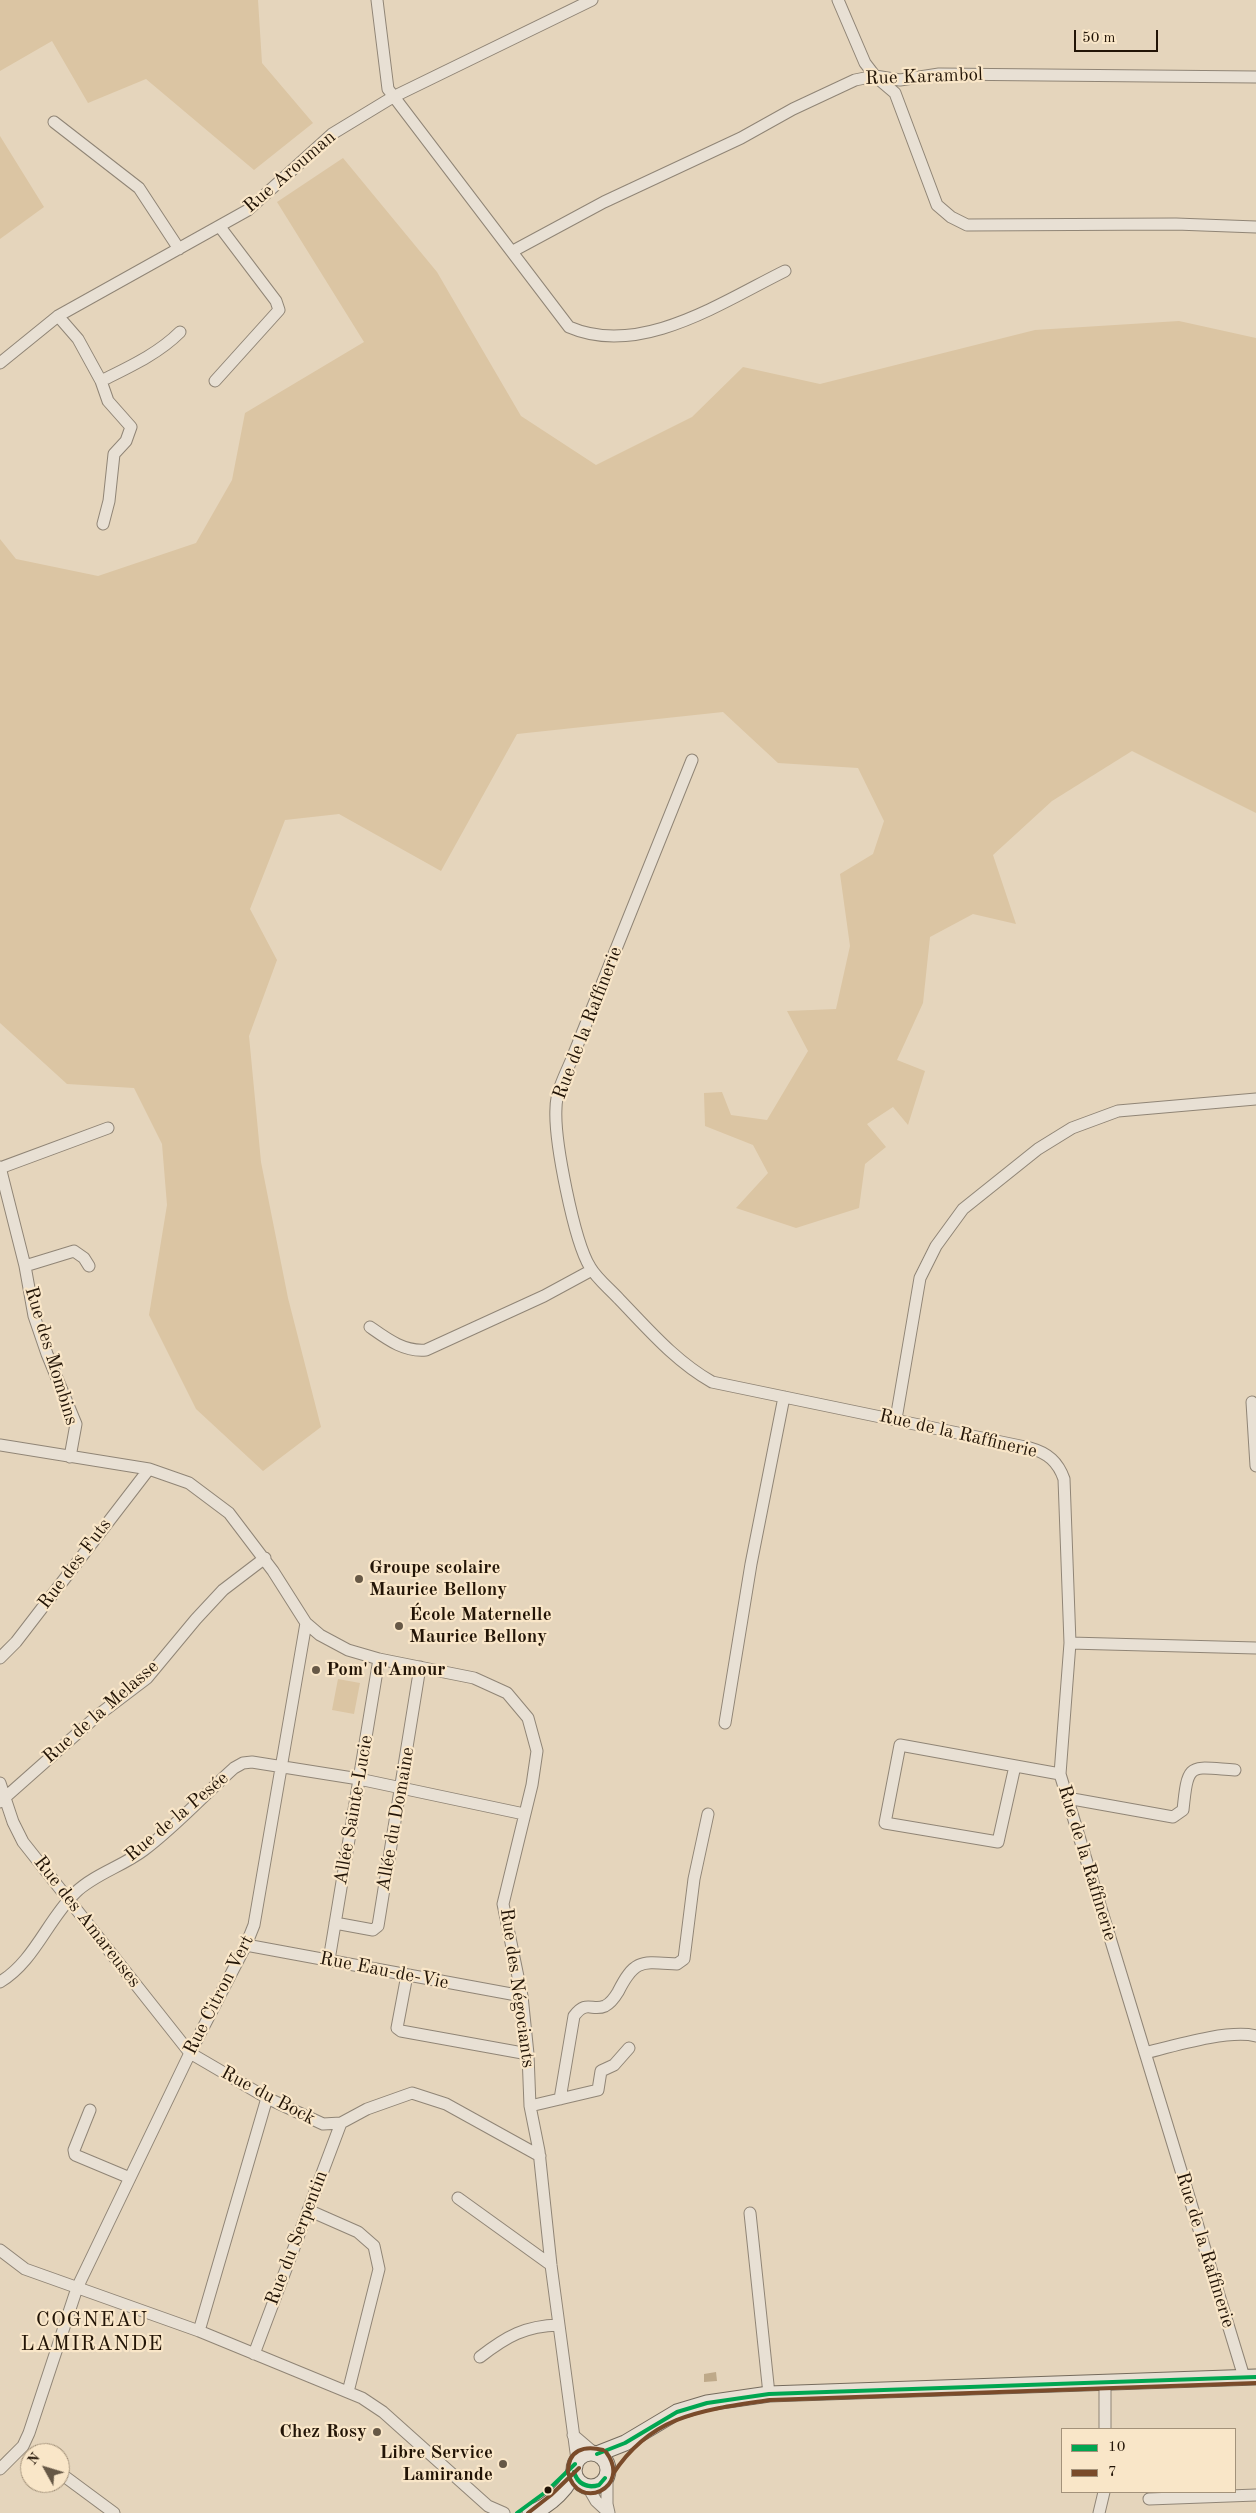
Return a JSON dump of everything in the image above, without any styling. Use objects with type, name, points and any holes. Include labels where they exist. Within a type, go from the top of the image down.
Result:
[{"type":"street","points":[[377,0],[388,89],[569,327],[601,337],[633,336],[653,332],[697,314],[785,272]]},
{"type":"street","name":"Rue Arouman","points":[[0,363],[58,316],[248,210],[332,134],[393,97],[592,0]]},
{"type":"street","points":[[838,0],[865,63],[875,76],[895,93],[937,205],[951,217],[967,225],[1176,224],[1256,227]]},
{"type":"street","name":"Rue Karambol","points":[[513,251],[604,202],[741,138],[793,109],[855,80],[875,76],[900,80],[939,74],[1256,77]]},
{"type":"street","points":[[54,122],[139,188],[179,249]]},
{"type":"street","points":[[215,381],[279,310],[276,301],[220,227]]},
{"type":"street","points":[[58,316],[78,339],[101,381],[108,401],[131,427],[126,441],[114,454],[109,501],[103,524]]},
{"type":"street","points":[[101,381],[139,362],[170,342],[180,332]]},
{"type":"street","name":"Rue de la Raffinerie","points":[[692,760],[568,1068],[556,1106],[556,1127],[564,1172],[582,1248],[592,1270],[663,1346],[695,1372],[712,1382],[1030,1448],[1048,1455],[1055,1461],[1064,1479],[1070,1643],[1060,1774],[1145,2053],[1250,2377]]},
{"type":"street","points":[[896,1419],[920,1278],[936,1246],[963,1209],[1038,1149],[1072,1128],[1118,1111],[1256,1099]]},
{"type":"street","points":[[0,1168],[108,1128]]},
{"type":"street","name":"Rue des Mombins","points":[[0,1168],[40,1333],[76,1424],[70,1457]]},
{"type":"street","points":[[25,1266],[74,1251],[84,1258],[89,1266]]},
{"type":"street","points":[[370,1327],[401,1346],[414,1351],[426,1350],[544,1296],[592,1270]]},
{"type":"street","points":[[725,1724],[751,1564],[784,1397]]},
{"type":"street","points":[[1252,1402],[1256,1466]]},
{"type":"street","name":"Rue des Négociants","points":[[0,1445],[149,1469],[189,1483],[229,1512],[265,1558],[306,1623],[320,1635],[348,1650],[379,1659],[474,1678],[507,1693],[528,1718],[537,1751],[532,1785],[503,1904],[522,1996],[528,2054],[530,2106],[540,2156],[551,2265],[576,2463]]},
{"type":"street","name":"Rue des Futs","points":[[0,1658],[16,1642],[149,1469]]},
{"type":"street","name":"Rue de la Melasse","points":[[2,1800],[97,1716],[147,1678],[223,1590],[265,1558]]},
{"type":"street","name":"Rue Citron Vert","points":[[24,2443],[77,2288],[190,2053],[246,1945],[254,1925],[306,1623]]},
{"type":"street","points":[[1070,1643],[1256,1648]]},
{"type":"street","name":"Allée Sainte-Lucie","points":[[329,1960],[379,1659]]},
{"type":"street","name":"Allée du Domaine","points":[[335,1923],[373,1930],[378,1926],[402,1788],[420,1667]]},
{"type":"street","points":[[1015,1766],[998,1842],[885,1823],[900,1745],[1060,1774]]},
{"type":"street","name":"Rue de la Pesée","points":[[0,1982],[7,1978],[32,1951],[68,1900],[80,1888],[145,1849],[234,1768],[243,1763],[252,1762],[281,1766],[359,1779],[524,1814]]},
{"type":"street","points":[[1066,1798],[1173,1817],[1182,1810],[1186,1778],[1189,1772],[1196,1767],[1235,1770]]},
{"type":"street","name":"Rue des Amareuses","points":[[0,1783],[2,1800],[23,1842],[190,2053]]},
{"type":"street","points":[[560,2099],[574,2016],[579,2009],[586,2006],[604,2007],[610,2002],[628,1973],[635,1967],[647,1963],[677,1964],[684,1959],[694,1879],[708,1814]]},
{"type":"street","name":"Rue Eau-de-Vie","points":[[246,1945],[522,1996]]},
{"type":"street","points":[[407,1975],[398,2028],[401,2031],[528,2054]]},
{"type":"street","points":[[1145,2053],[1224,2036],[1246,2033],[1256,2036]]},
{"type":"street","points":[[530,2106],[598,2090],[601,2071],[614,2065],[628,2048]]},
{"type":"street","name":"Rue du Bock","points":[[190,2053],[267,2098],[323,2124],[341,2123],[367,2109],[412,2093],[446,2104],[540,2156]]},
{"type":"street","points":[[199,2331],[267,2098]]},
{"type":"street","points":[[90,2110],[74,2150],[75,2154],[130,2178]]},
{"type":"street","name":"Rue du Serpentin","points":[[254,2354],[341,2123]]},
{"type":"street","points":[[458,2198],[551,2265]]},
{"type":"street","points":[[308,2210],[358,2232],[374,2246],[379,2269],[348,2392]]},
{"type":"street","points":[[750,2213],[769,2394]]},
{"type":"street","points":[[0,2250],[25,2269],[199,2331],[362,2398],[383,2412],[490,2509],[504,2513]]},
{"type":"street","points":[[480,2357],[509,2336],[531,2328],[559,2325]]},
{"type":"street","points":[[538,2511],[562,2491],[571,2477],[576,2463],[584,2454],[595,2454],[625,2443],[677,2412],[707,2403],[769,2394],[1250,2377]]},
{"type":"street","points":[[1105,2382],[1105,2428]]},
{"type":"street","points":[[573,2435],[605,2460],[608,2473],[607,2504],[609,2513]]},
{"type":"street","points":[[562,2491],[585,2485],[599,2485],[608,2473],[616,2454],[625,2443]]},
{"type":"street","points":[[0,2469],[20,2449]]},
{"type":"street","points":[[576,2463],[575,2476],[609,2513]]},
{"type":"street","points":[[70,2480],[114,2513]]},
{"type":"street","points":[[1099,2513],[1104,2493]]},
{"type":"street","points":[[1149,2499],[1256,2495]]},
{"type":"shaded area","points":[[0,0],[258,0],[262,63],[313,123],[254,170],[146,79],[88,103],[52,41],[0,71]]},
{"type":"shaded area","points":[[0,136],[44,207],[0,239]]},
{"type":"shaded area","points":[[343,158],[437,272],[521,416],[596,465],[692,417],[743,367],[820,384],[1035,330],[1179,321],[1256,338],[1256,813],[1132,751],[1052,801],[993,855],[1016,924],[973,914],[930,937],[923,1003],[897,1060],[925,1071],[908,1125],[893,1107],[867,1124],[886,1147],[865,1164],[859,1208],[796,1228],[736,1208],[768,1173],[753,1145],[705,1126],[704,1093],[722,1092],[731,1115],[767,1120],[808,1051],[787,1011],[836,1009],[850,946],[840,874],[873,854],[884,821],[858,768],[778,763],[723,712],[517,734],[441,871],[339,814],[285,820],[250,909],[277,960],[249,1036],[261,1162],[288,1298],[321,1427],[263,1471],[196,1409],[149,1315],[167,1205],[162,1144],[134,1088],[67,1084],[0,1023],[0,539],[16,559],[98,576],[196,543],[232,480],[245,413],[364,342],[277,202]]},
{"type":"shaded area","points":[[338,1679],[360,1683],[354,1714],[332,1710]]},
{"type":"shaded area","points":[[716,2372],[717,2381],[704,2382],[704,2374]]},
{"type":"transit line","name":"10","points":[[597,2454],[625,2443],[677,2412],[707,2403],[769,2394],[1256,2377]]},
{"type":"transit line","name":"7","points":[[613,2474],[628,2454],[645,2439],[662,2427],[681,2418],[723,2407],[770,2400],[1256,2383]]},
{"type":"transit line","name":"7","points":[[603,2450],[584,2449],[574,2454],[571,2459],[568,2472],[573,2484],[582,2491],[591,2493],[600,2491],[608,2485],[613,2476],[612,2465],[606,2452]]},
{"type":"transit line","name":"10","points":[[517,2513],[547,2491],[575,2464]]},
{"type":"transit line","name":"7","points":[[528,2513],[551,2495],[579,2468]]},
{"type":"transit line","name":"10","points":[[574,2472],[578,2480],[591,2486],[599,2485],[605,2478]]},
{"type":"transit line","name":"10","points":[[574,2472],[577,2480],[587,2486],[599,2485],[605,2478]]},
{"type":"place","name":"Groupe scolaire Maurice Bellony","points":[[359,1579]]},
{"type":"place","name":"École Maternelle Maurice Bellony","points":[[399,1626]]},
{"type":"place","name":"Pom' d'Amour","points":[[316,1670]]},
{"type":"place","name":"Chez Rosy","points":[[377,2432]]},
{"type":"place","name":"Libre Service Lamirande","points":[[503,2464]]},
{"type":"district","name":"COGNEAU LAMIRANDE","points":[[92,2332]]}]
